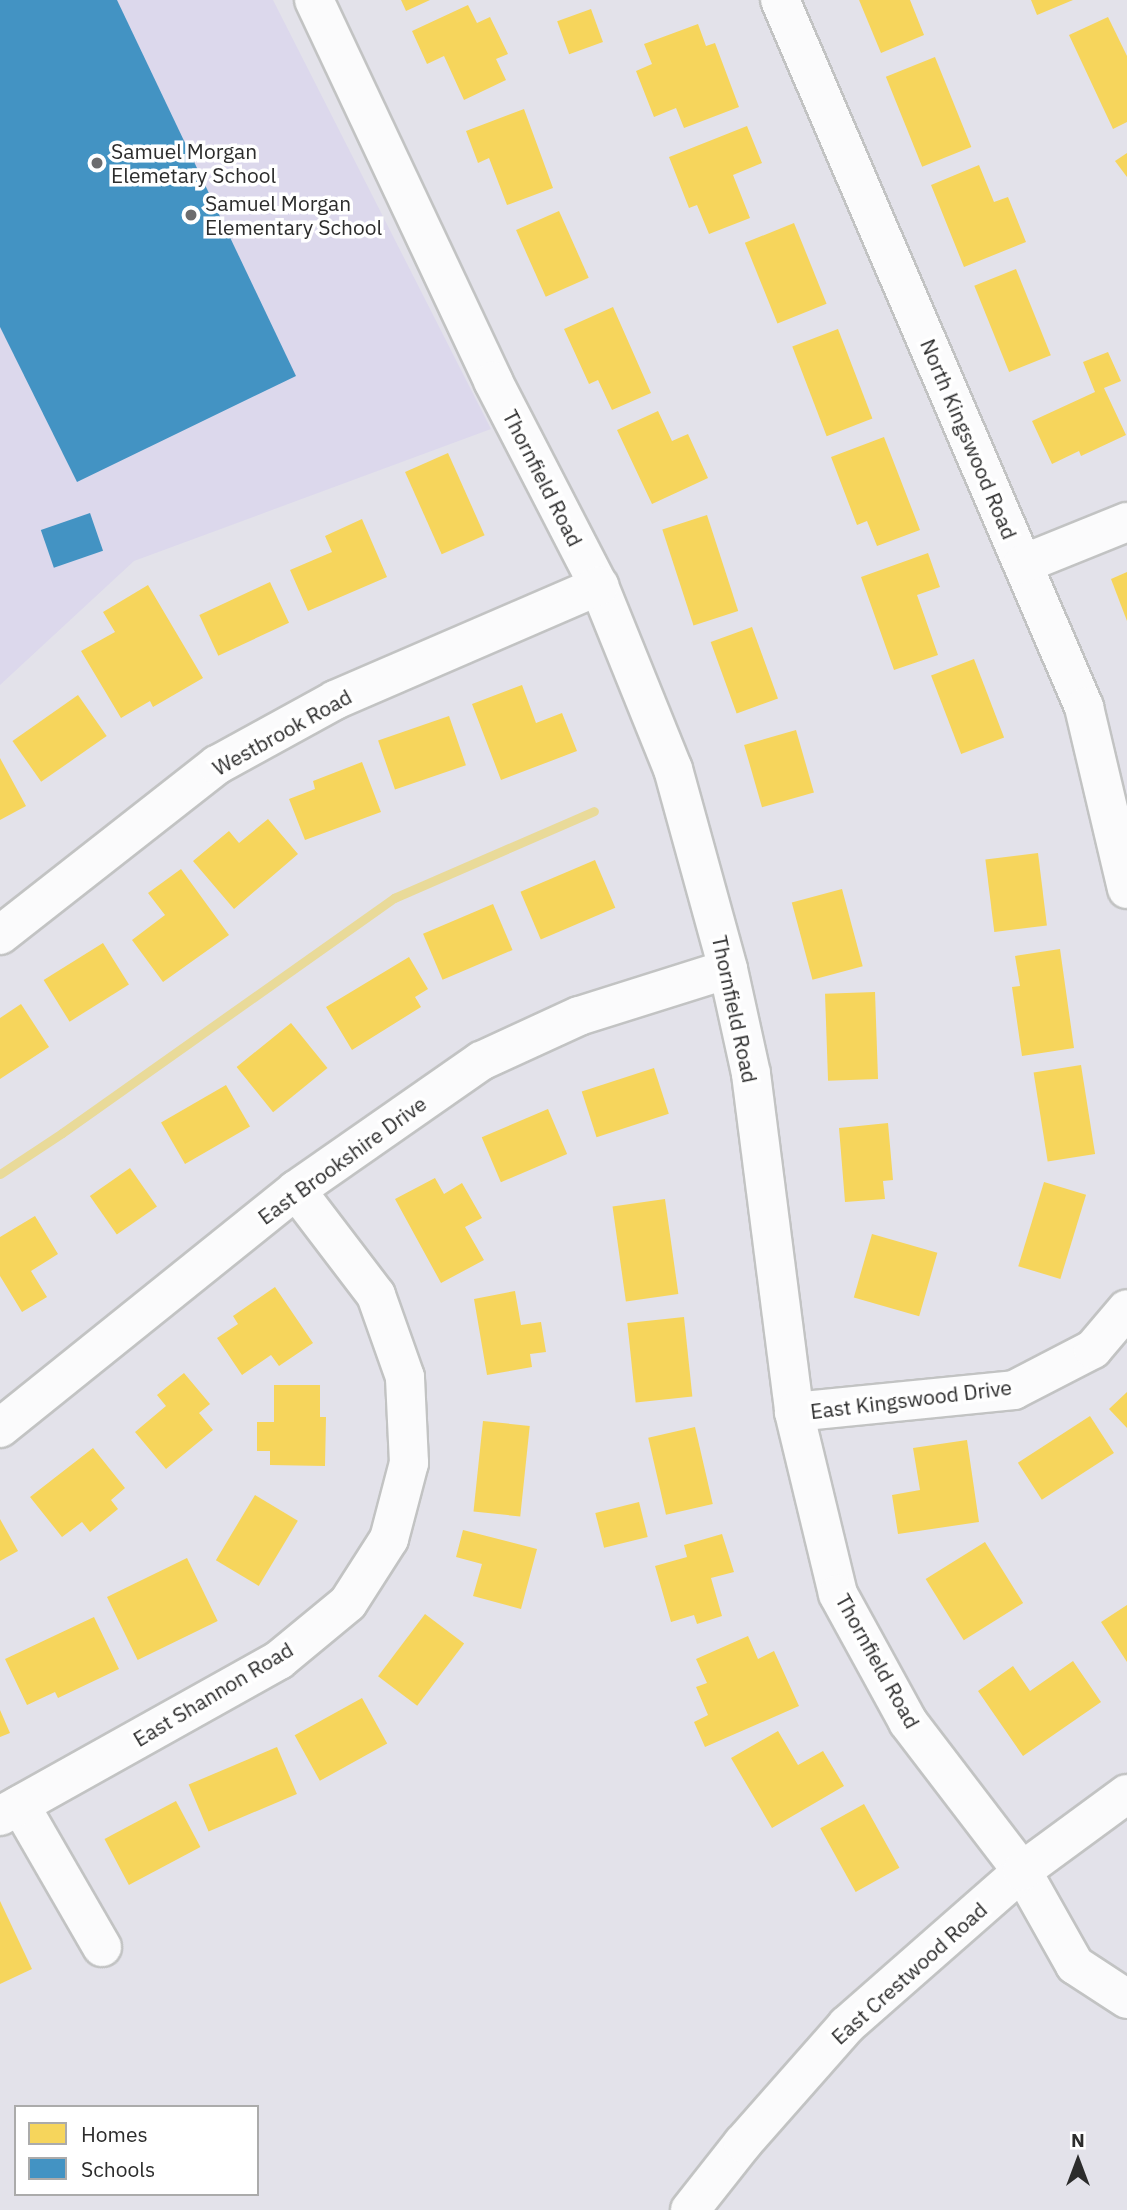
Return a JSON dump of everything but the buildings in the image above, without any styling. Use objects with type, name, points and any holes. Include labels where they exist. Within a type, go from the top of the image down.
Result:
[{"type":"street","name":"Thornfield Road","points":[[314,0],[493,381],[599,586],[673,769],[729,969],[751,1074],[794,1412],[838,1594],[908,1722],[1022,1871],[1075,1965],[1127,1999]]},
{"type":"street","name":"North Kingswood Road","points":[[780,0],[1084,707],[1127,889]]},
{"type":"street","points":[[1023,564],[1127,522]]},
{"type":"street","name":"Westbrook Road","points":[[0,935],[217,765],[335,701],[599,586]]},
{"type":"street","name":"East Brookshire Drive","points":[[0,1428],[296,1189],[481,1060],[579,1016],[729,969]]},
{"type":"street","name":"East Shannon Road","points":[[10,1810],[279,1660],[348,1603],[390,1539],[409,1463],[405,1377],[376,1295],[296,1189]]},
{"type":"street","name":"East Kingswood Drive","points":[[794,1412],[1014,1390],[1093,1349],[1127,1309]]},
{"type":"street","name":"East Crestwood Road","points":[[690,2210],[743,2143],[847,2025],[1022,1871],[1127,1794]]},
{"type":"street","points":[[10,1810],[102,1947]]},
{"type":"shaded area","name":"Samuel Morgan Elementary School","points":[[0,0],[273,0],[491,429],[134,561],[0,685]]},
{"type":"waterway","points":[[0,1174],[394,898],[594,811]]},
{"type":"place","name":"Samuel Morgan Elemetary School","points":[[97,163]]},
{"type":"place","name":"Samuel Morgan Elementary School","points":[[191,215]]}]
